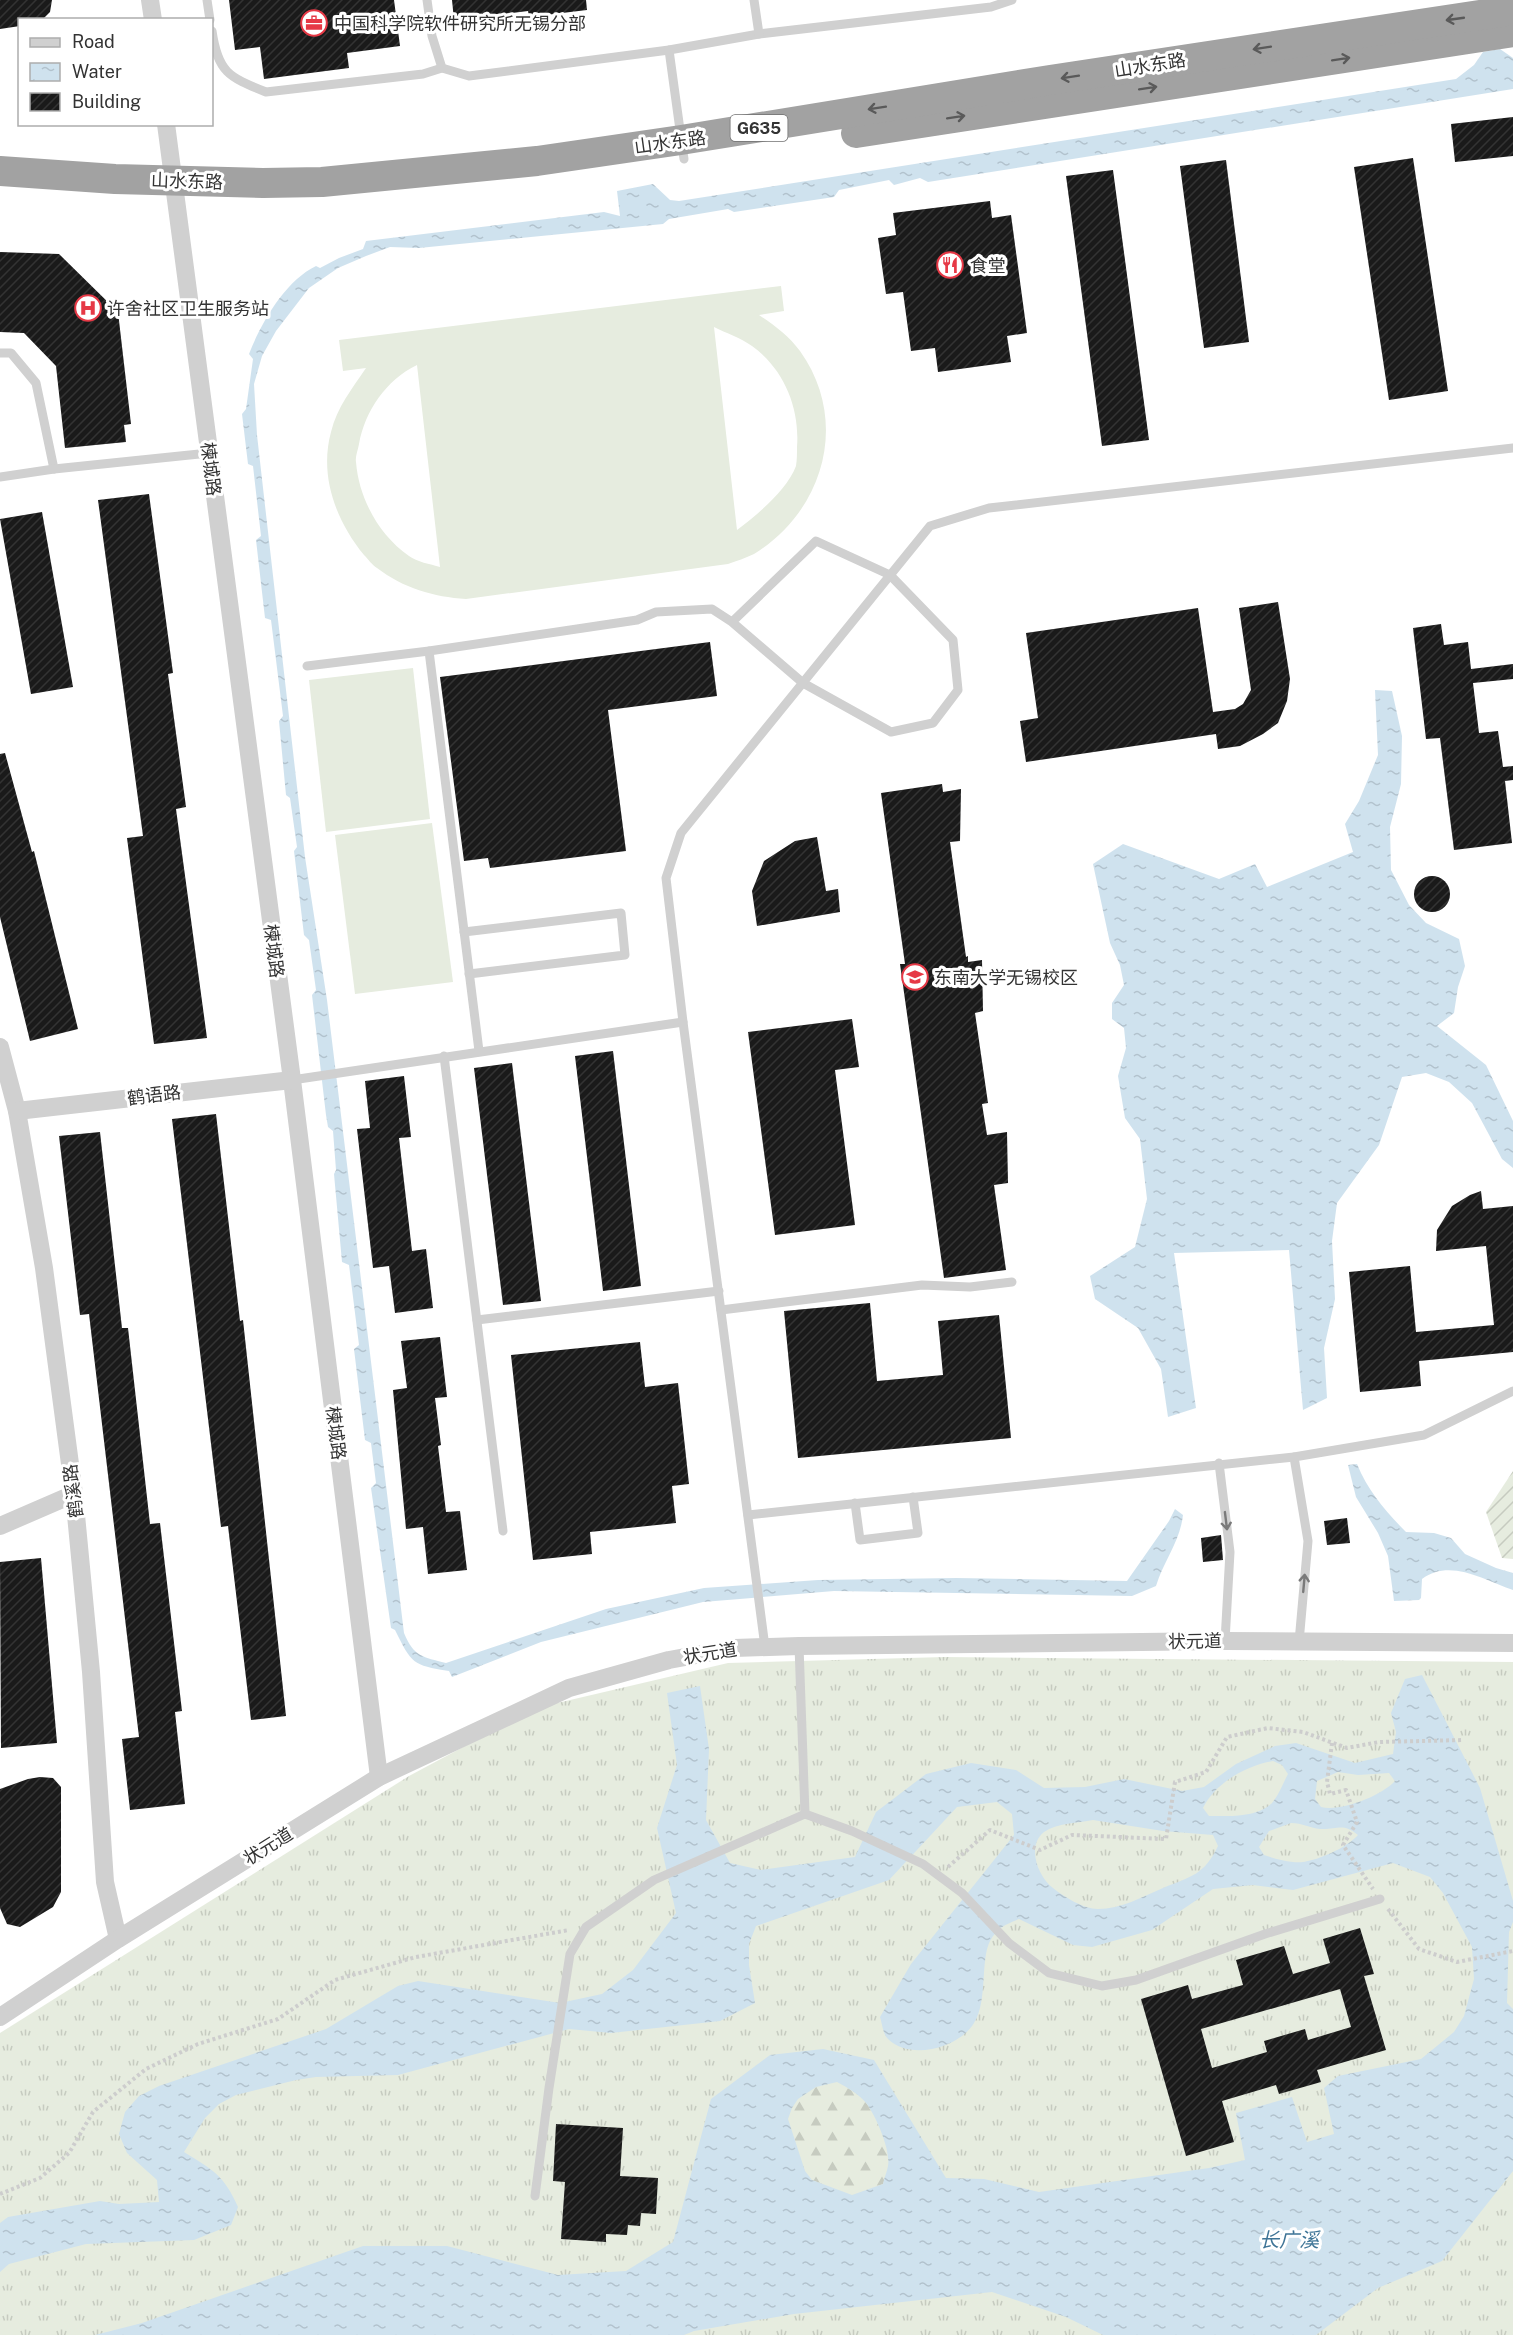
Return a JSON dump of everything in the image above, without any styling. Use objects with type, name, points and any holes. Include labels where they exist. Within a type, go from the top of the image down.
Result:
[{"type":"highway","name":"山水东路","points":[[683,150],[1038,82],[1513,10]]},
{"type":"highway","name":"山水东路","points":[[0,189],[174,190],[263,183],[322,182],[537,161],[683,150],[1513,32]]},
{"type":"highway","name":"山水东路","points":[[0,171],[174,190]]},
{"type":"street","points":[[150,0],[153,18]]},
{"type":"street","name":"楝城路","points":[[165,126],[292,1080],[379,1777]]},
{"type":"street","name":"鹤溪路","points":[[0,1047],[17,1111],[44,1268],[74,1494],[91,1672],[105,1882],[118,1939]]},
{"type":"street","name":"鹤语路","points":[[17,1111],[292,1080]]},
{"type":"street","points":[[0,1526],[74,1494]]},
{"type":"street","name":"状元道","points":[[0,2017],[118,1939],[379,1777],[569,1688],[669,1660],[734,1648],[799,1646],[1225,1641],[1513,1643]]},
{"type":"lane","points":[[207,0],[210,18]]},
{"type":"lane","points":[[427,0],[432,36],[442,68]]},
{"type":"lane","points":[[754,0],[759,34]]},
{"type":"lane","points":[[213,38],[223,69],[244,83],[266,92],[423,74],[442,68],[469,76],[669,50],[759,34],[991,7],[1012,0]]},
{"type":"lane","points":[[669,50],[683,150]]},
{"type":"lane","points":[[0,353],[11,353],[36,383],[54,469]]},
{"type":"lane","points":[[765,1647],[666,878],[681,833],[930,526],[989,508],[1513,448]]},
{"type":"lane","points":[[0,477],[209,453]]},
{"type":"lane","points":[[307,666],[429,651],[637,620],[656,612],[712,609],[732,622],[803,683],[891,732],[933,723],[957,690],[953,640],[890,575],[816,542],[732,622]]},
{"type":"lane","points":[[429,651],[479,1051]]},
{"type":"lane","points":[[464,932],[621,913],[626,955],[469,974]]},
{"type":"lane","points":[[292,1080],[683,1022]]},
{"type":"lane","points":[[444,1056],[503,1531]]},
{"type":"lane","points":[[721,1310],[922,1285],[970,1287],[1012,1282]]},
{"type":"lane","points":[[477,1320],[719,1291]]},
{"type":"lane","points":[[748,1515],[1219,1463],[1294,1457],[1424,1435],[1513,1390]]},
{"type":"lane","points":[[1294,1457],[1308,1541],[1299,1642]]},
{"type":"lane","points":[[1219,1463],[1230,1552],[1225,1641]]},
{"type":"lane","points":[[855,1503],[860,1540],[918,1533],[913,1497]]},
{"type":"lane","points":[[799,1646],[805,1814]]},
{"type":"lane","points":[[535,2196],[570,1954],[586,1927],[654,1880],[805,1814],[852,1831],[923,1864],[962,1893],[1009,1943],[1049,1973],[1102,1986],[1136,1980],[1265,1934],[1380,1899]]},
{"type":"path","points":[[938,1875],[990,1830],[1040,1850],[1072,1835],[1166,1839],[1175,1782],[1206,1772],[1227,1737],[1268,1728],[1303,1732],[1347,1748],[1379,1742],[1464,1740]]},
{"type":"path","points":[[1332,1743],[1327,1782],[1330,1794],[1346,1790],[1357,1822],[1343,1845],[1380,1899],[1419,1949],[1457,1962],[1513,1951]]},
{"type":"path","points":[[0,2194],[40,2178],[69,2153],[93,2112],[146,2069],[198,2044],[278,2019],[334,1980],[416,1957],[586,1927]]},
{"type":"green space","points":[[781,286],[784,311],[759,315],[781,331],[796,346],[815,378],[824,406],[826,435],[822,463],[812,489],[798,514],[778,536],[754,554],[728,564],[466,599],[431,594],[397,581],[373,565],[345,528],[332,497],[327,465],[331,432],[341,406],[366,368],[343,371],[339,340]],"holes":[[[714,327],[748,343],[773,366],[788,390],[796,418],[797,459],[792,475],[771,501],[737,530]],[[417,365],[440,567],[412,558],[388,538],[366,502],[356,462],[362,432],[372,408],[396,379]]]},
{"type":"green space","points":[[413,668],[430,819],[326,832],[309,680]]},
{"type":"green space","points":[[432,823],[453,982],[355,994],[335,835]]},
{"type":"green space","points":[[1513,1471],[1513,1559],[1502,1558],[1486,1512]]},
{"type":"green space","points":[[945,1657],[1513,1662],[1513,2335],[0,2335],[0,2033],[409,1776],[536,1708],[728,1663]]},
{"type":"green space","points":[[837,2082],[857,2094],[867,2104],[882,2134],[887,2151],[888,2168],[883,2184],[852,2195],[812,2180],[805,2171],[788,2119],[798,2099],[816,2087]]},
{"type":"water","points":[[1500,49],[1513,58],[1513,89],[928,182],[920,178],[894,185],[889,180],[839,190],[834,197],[734,212],[728,209],[669,219],[663,224],[419,248],[390,247],[338,268],[309,288],[276,331],[262,356],[254,384],[257,435],[305,857],[327,1000],[404,1633],[412,1647],[420,1655],[446,1663],[606,1609],[704,1588],[818,1580],[956,1578],[1127,1581],[1175,1509],[1183,1515],[1179,1534],[1156,1586],[1132,1596],[834,1591],[703,1602],[541,1642],[452,1677],[449,1671],[427,1667],[414,1661],[405,1650],[395,1630],[391,1628],[371,1488],[376,1483],[371,1443],[365,1440],[354,1349],[359,1345],[349,1265],[342,1262],[334,1174],[336,1170],[333,1131],[328,1127],[326,1115],[312,995],[316,990],[309,940],[304,935],[294,851],[297,847],[290,798],[286,795],[279,721],[283,716],[271,620],[265,618],[256,540],[261,536],[253,466],[248,464],[242,414],[246,409],[253,359],[249,354],[275,304],[284,292],[305,273],[316,266],[320,268],[363,249],[366,241],[604,212],[620,216],[617,191],[653,184],[670,200],[679,201],[1456,79],[1474,65],[1483,52]]},
{"type":"water","points":[[1375,690],[1392,691],[1402,736],[1401,784],[1390,827],[1391,870],[1409,905],[1426,923],[1459,939],[1465,966],[1458,987],[1454,1013],[1437,1026],[1486,1065],[1513,1121],[1513,1168],[1502,1159],[1472,1103],[1449,1082],[1426,1073],[1402,1077],[1379,1145],[1337,1203],[1332,1241],[1335,1299],[1324,1348],[1327,1398],[1303,1410],[1289,1250],[1174,1253],[1196,1408],[1168,1417],[1161,1369],[1138,1328],[1095,1299],[1090,1276],[1135,1247],[1147,1199],[1140,1139],[1125,1118],[1118,1076],[1126,1048],[1124,1028],[1112,1019],[1112,1003],[1124,985],[1120,965],[1110,943],[1093,864],[1123,844],[1219,879],[1255,864],[1267,887],[1353,852],[1345,824],[1359,801],[1378,755]]},
{"type":"water","points":[[1357,1464],[1378,1501],[1406,1532],[1434,1533],[1451,1538],[1465,1554],[1513,1573],[1513,1590],[1467,1573],[1444,1570],[1422,1579],[1419,1600],[1394,1601],[1388,1556],[1378,1533],[1356,1497],[1348,1465]]},
{"type":"water","name":"长广溪","points":[[1422,1675],[1480,1788],[1513,1901],[1513,1922],[1509,1932],[1507,2003],[1513,2009],[1513,2171],[1442,2261],[1378,2288],[1316,2335],[1103,2335],[1066,2317],[992,2292],[794,2314],[694,2331],[684,2335],[95,2335],[142,2323],[363,2246],[447,2246],[558,2275],[626,2271],[673,2242],[711,2099],[770,2055],[823,2049],[874,2060],[946,2178],[984,2179],[1039,2192],[1209,2168],[1245,2160],[1236,2113],[1292,2097],[1307,2142],[1334,2134],[1324,2088],[1338,2076],[1421,2059],[1454,2032],[1464,2016],[1474,1979],[1472,1947],[1443,1893],[1430,1877],[1393,1863],[1293,1890],[1253,1885],[1213,1889],[1152,1930],[1092,1947],[1073,1945],[1019,1919],[1002,1927],[990,1941],[985,1959],[981,2004],[974,2023],[967,2032],[946,2045],[934,2049],[921,2050],[897,2046],[886,2037],[880,2017],[911,1964],[1014,1835],[1012,1814],[997,1802],[957,1807],[889,1880],[756,1926],[749,1944],[749,1965],[755,2003],[720,2021],[611,2033],[569,2029],[398,2075],[316,2077],[236,2095],[219,2104],[205,2118],[184,2152],[217,2174],[228,2187],[238,2207],[231,2225],[194,2240],[86,2244],[9,2264],[0,2272],[0,2223],[8,2217],[100,2201],[119,2204],[159,2202],[157,2180],[127,2153],[119,2134],[125,2112],[139,2096],[159,2086],[326,2029],[398,1986],[418,1981],[560,2003],[602,1994],[633,1970],[676,1913],[657,1828],[677,1765],[667,1693],[700,1686],[709,1749],[706,1820],[730,1863],[761,1870],[855,1857],[876,1812],[926,1774],[971,1763],[1016,1770],[1044,1788],[1085,1787],[1124,1779],[1182,1791],[1204,1787],[1236,1764],[1275,1746],[1296,1743],[1355,1763],[1393,1754],[1396,1732],[1391,1713],[1405,1679]],"holes":[[[1273,1761],[1282,1765],[1288,1774],[1272,1803],[1250,1814],[1209,1816],[1203,1808],[1215,1791],[1243,1771]],[[1338,1772],[1358,1775],[1389,1773],[1395,1781],[1371,1797],[1350,1805],[1329,1808],[1321,1807],[1315,1799],[1317,1781]],[[1093,1820],[1163,1831],[1213,1835],[1218,1846],[1208,1863],[1189,1877],[1123,1905],[1098,1909],[1068,1899],[1048,1883],[1036,1861],[1036,1845],[1044,1832],[1068,1824]],[[1291,1823],[1320,1829],[1344,1828],[1358,1835],[1346,1845],[1328,1854],[1309,1861],[1293,1862],[1264,1855],[1259,1847],[1269,1831]],[[837,2082],[864,2100],[878,2125],[887,2151],[888,2166],[883,2184],[852,2195],[812,2180],[805,2171],[788,2119],[798,2099],[816,2087]]]},
{"type":"building","points":[[0,0],[52,0],[50,12],[44,18],[18,18],[18,26],[0,29]]},
{"type":"building","name":"中国科学院软件研究所无锡分部","points":[[229,0],[394,0],[400,46],[347,53],[349,68],[264,79],[260,47],[235,50]]},
{"type":"building","points":[[452,0],[586,0],[587,10],[529,17],[528,11],[454,20]]},
{"type":"building","points":[[1513,117],[1513,156],[1455,162],[1451,124]]},
{"type":"building","points":[[1413,158],[1448,391],[1389,400],[1354,167]]},
{"type":"building","points":[[1226,160],[1249,342],[1204,348],[1180,166]]},
{"type":"building","points":[[1113,170],[1149,440],[1102,446],[1066,176]]},
{"type":"building","name":"食堂","points":[[990,201],[992,218],[1011,215],[1027,333],[1007,336],[1011,362],[938,372],[935,348],[911,351],[903,292],[886,294],[878,238],[896,235],[893,213]]},
{"type":"building","points":[[0,252],[59,254],[118,312],[131,424],[124,425],[126,442],[65,448],[56,366],[24,333],[0,332]]},
{"type":"building","points":[[149,494],[173,673],[168,674],[186,807],[176,809],[207,1038],[154,1044],[127,838],[143,836],[98,500]]},
{"type":"building","points":[[42,512],[73,687],[31,694],[0,519]]},
{"type":"building","points":[[1278,602],[1290,679],[1287,701],[1278,723],[1263,734],[1240,746],[1218,749],[1216,734],[1026,762],[1020,721],[1038,718],[1026,633],[1198,608],[1213,712],[1235,709],[1243,704],[1251,690],[1239,608]]},
{"type":"building","points":[[1441,624],[1444,645],[1468,642],[1471,669],[1513,664],[1513,679],[1473,683],[1479,733],[1498,731],[1503,767],[1513,766],[1513,780],[1505,781],[1512,843],[1454,850],[1440,738],[1426,739],[1413,628]]},
{"type":"building","points":[[710,642],[717,696],[608,710],[626,851],[490,868],[488,858],[464,861],[440,677]]},
{"type":"building","points":[[5,753],[32,852],[34,851],[78,1029],[30,1041],[0,917],[0,754]]},
{"type":"building","points":[[942,784],[943,792],[961,789],[960,841],[950,842],[966,957],[968,956],[968,962],[982,960],[983,1011],[975,1013],[988,1103],[982,1104],[987,1135],[1007,1132],[1008,1183],[994,1185],[1006,1270],[944,1278],[900,964],[905,964],[881,793]]},
{"type":"building","points":[[817,837],[826,891],[838,889],[840,912],[757,926],[752,891],[764,861],[795,841]]},
{"type":"building","points":[[1432,876],[1445,881],[1450,894],[1445,907],[1432,912],[1419,907],[1414,894],[1419,881]]},
{"type":"building","points":[[852,1019],[859,1067],[835,1070],[855,1225],[775,1235],[748,1032]]},
{"type":"building","points":[[613,1051],[641,1286],[603,1291],[575,1056]]},
{"type":"building","points":[[512,1063],[541,1301],[503,1305],[474,1068]]},
{"type":"building","points":[[404,1076],[411,1137],[399,1138],[412,1251],[426,1249],[433,1308],[395,1313],[389,1266],[373,1268],[357,1129],[370,1128],[365,1081]]},
{"type":"building","points":[[216,1114],[240,1321],[243,1320],[286,1716],[251,1720],[228,1526],[221,1527],[172,1119]]},
{"type":"building","points":[[100,1132],[122,1328],[128,1328],[150,1524],[160,1523],[182,1711],[175,1712],[185,1804],[130,1810],[122,1739],[139,1737],[89,1314],[80,1315],[59,1136]]},
{"type":"building","points":[[1481,1191],[1483,1209],[1513,1206],[1513,1352],[1419,1361],[1421,1386],[1360,1392],[1349,1272],[1410,1266],[1416,1332],[1494,1325],[1486,1246],[1436,1251],[1437,1230],[1452,1206]]},
{"type":"building","points":[[870,1303],[877,1381],[943,1375],[938,1321],[999,1315],[1011,1438],[798,1458],[784,1311]]},
{"type":"building","points":[[440,1337],[447,1397],[435,1398],[441,1445],[438,1446],[446,1512],[460,1511],[467,1570],[428,1574],[423,1527],[406,1529],[393,1390],[407,1388],[401,1341]]},
{"type":"building","points":[[640,1342],[645,1387],[678,1383],[689,1484],[672,1486],[676,1523],[590,1532],[592,1554],[533,1560],[511,1355]]},
{"type":"building","points":[[1347,1518],[1350,1543],[1327,1545],[1324,1521]]},
{"type":"building","points":[[1221,1535],[1223,1560],[1203,1562],[1201,1538]]},
{"type":"building","points":[[41,1558],[57,1743],[1,1748],[0,1562]]},
{"type":"building","points":[[40,1777],[53,1778],[61,1787],[61,1892],[53,1907],[20,1927],[7,1924],[0,1908],[0,1789]]},
{"type":"building","points":[[1360,1928],[1374,1974],[1364,1976],[1386,2050],[1317,2070],[1321,2082],[1279,2094],[1276,2085],[1222,2101],[1234,2142],[1186,2156],[1141,1999],[1188,1985],[1192,1999],[1243,1985],[1236,1960],[1284,1946],[1293,1974],[1330,1963],[1323,1939]],"holes":[[[1340,1989],[1351,2027],[1308,2040],[1305,2029],[1264,2041],[1267,2052],[1212,2068],[1201,2029]]]},
{"type":"building","points":[[556,2124],[623,2128],[620,2176],[658,2178],[656,2214],[641,2213],[640,2226],[628,2225],[627,2235],[606,2234],[606,2242],[561,2239],[565,2182],[553,2181]]},
{"type":"place","name":"中国科学院软件研究所无锡分部","points":[[314,23]]},
{"type":"place","name":"食堂","points":[[950,265]]},
{"type":"place","name":"许舍社区卫生服务站","points":[[88,308]]},
{"type":"place","name":"东南大学无锡校区","points":[[915,977]]}]
